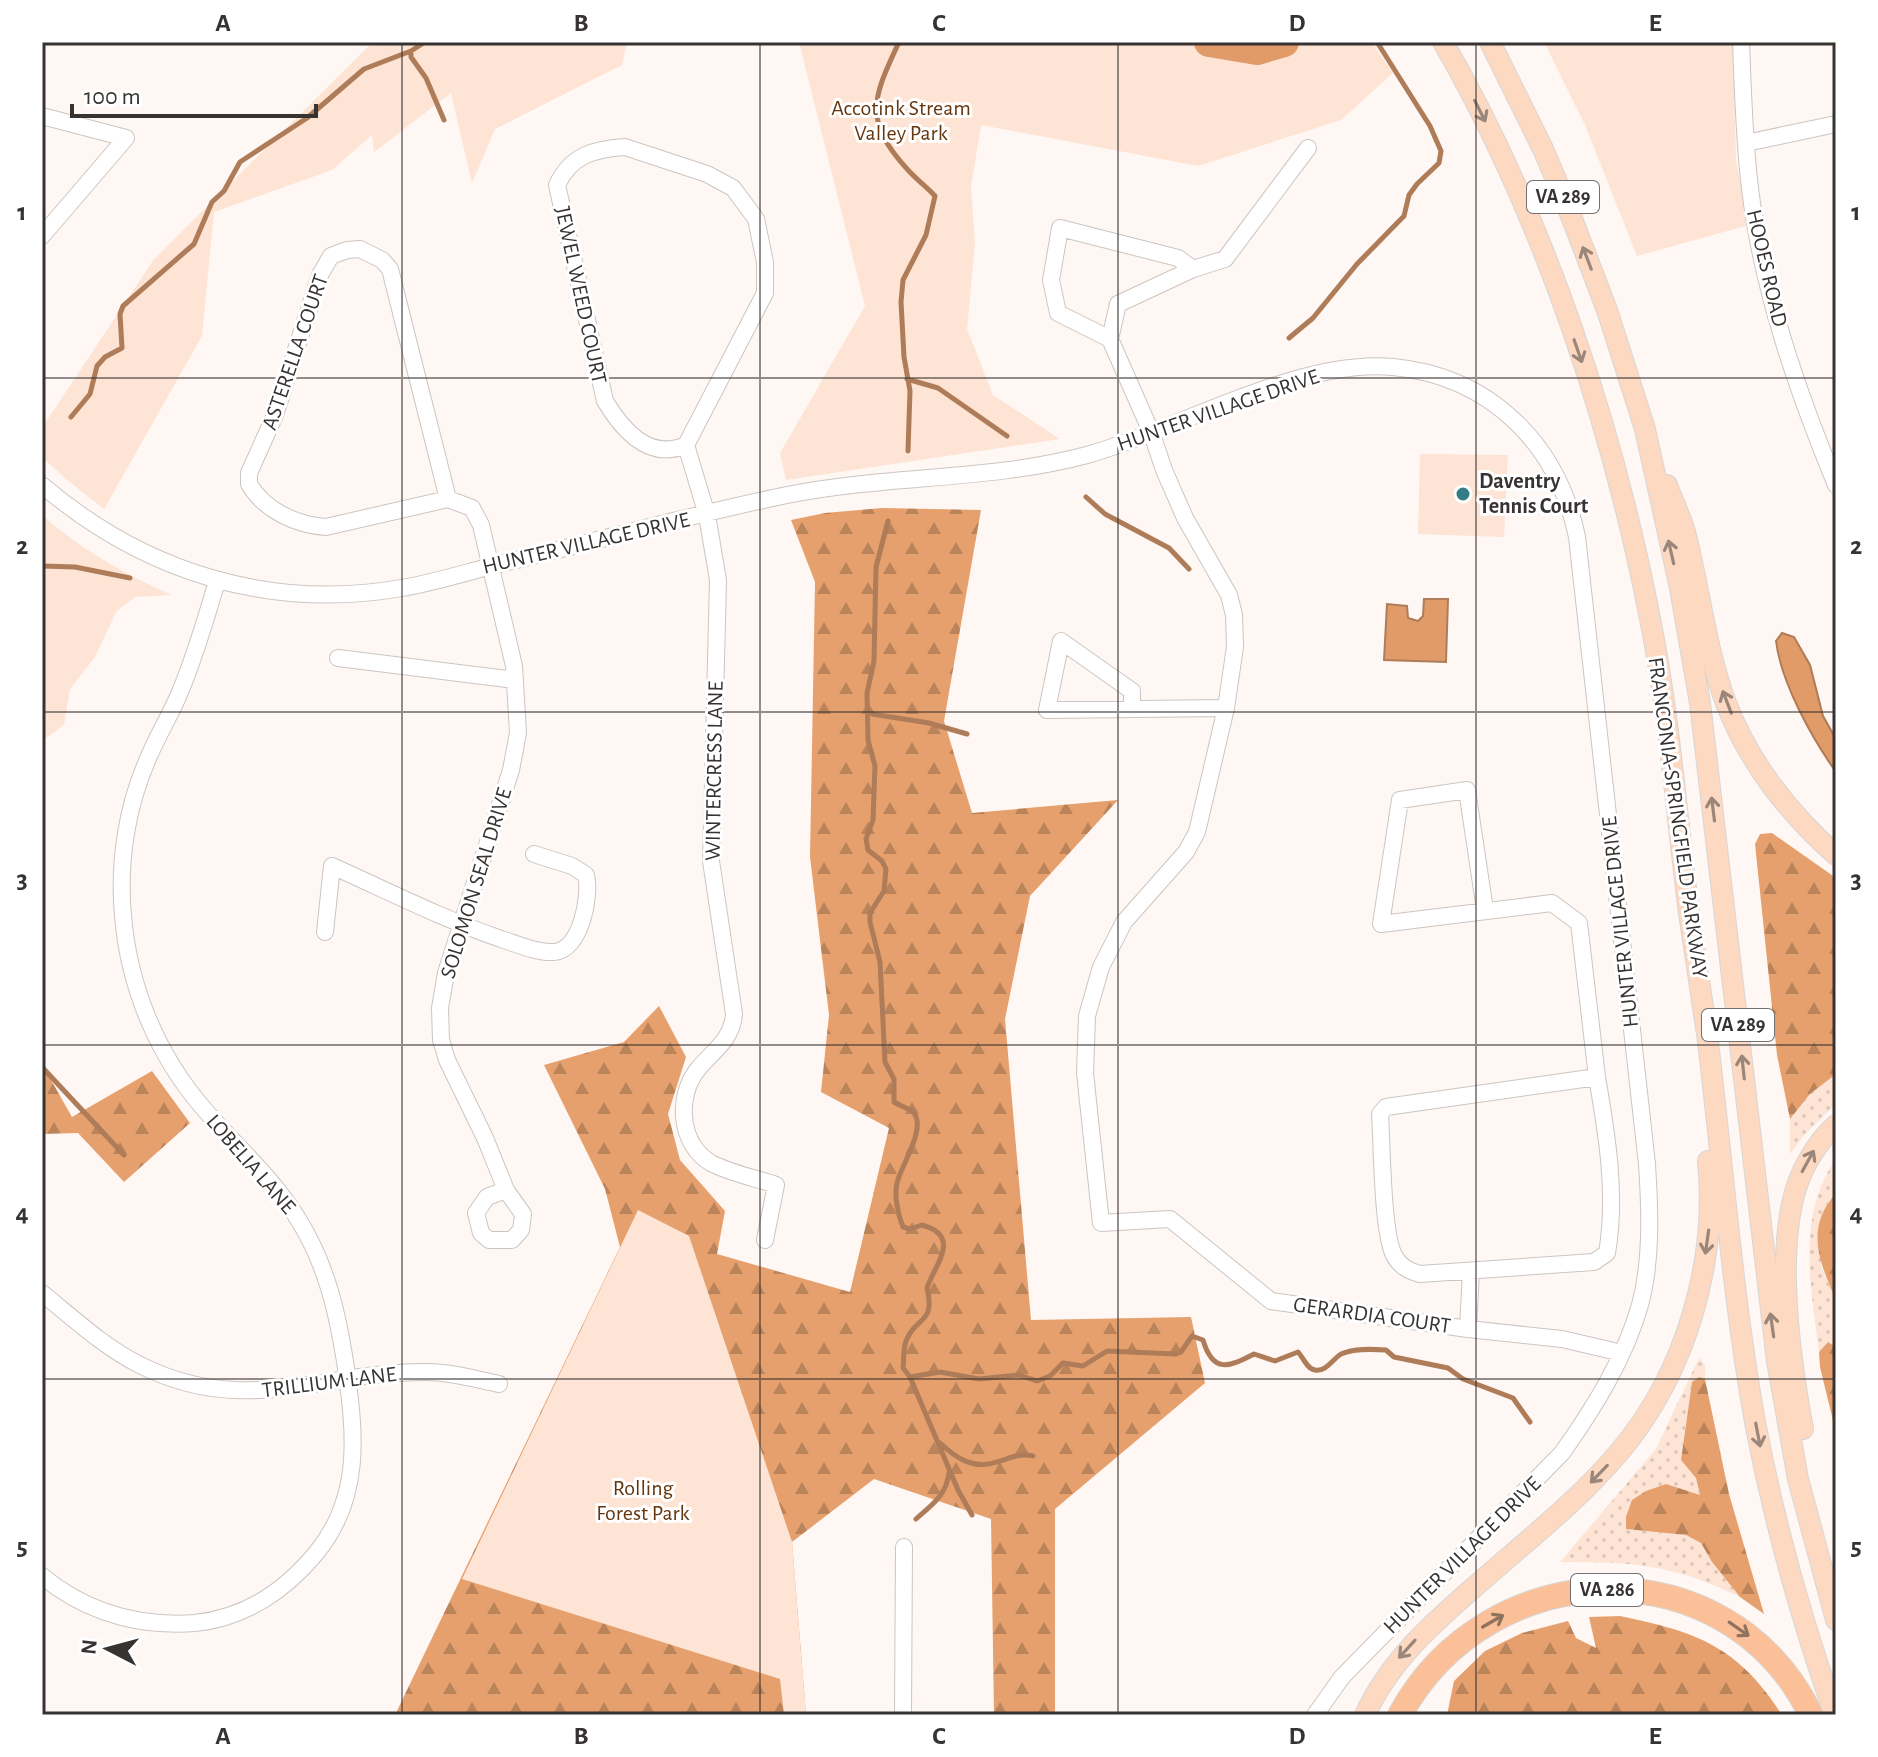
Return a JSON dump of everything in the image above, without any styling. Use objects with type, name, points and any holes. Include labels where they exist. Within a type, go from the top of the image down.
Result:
[{"type":"highway","name":"VA 286","points":[[1400,1715],[1440,1661],[1492,1620],[1552,1596],[1615,1590],[1676,1598],[1716,1614],[1737,1627],[1762,1647],[1785,1672],[1811,1715]]},
{"type":"main road","name":"FRANCONIA-SPRINGFIELD PARKWAY","points":[[1443,42],[1487,125],[1534,234],[1575,344],[1626,513],[1654,642],[1670,742],[1689,914],[1755,1420],[1780,1538],[1835,1715]]},
{"type":"main road","name":"FRANCONIA-SPRINGFIELD PARKWAY","points":[[1490,42],[1543,149],[1607,310],[1645,429],[1680,588],[1700,703],[1782,1391],[1798,1479],[1836,1620]]},
{"type":"main road","points":[[1645,429],[1685,533],[1713,658],[1731,714],[1751,753],[1799,821],[1836,855]]},
{"type":"main road","points":[[1365,1715],[1387,1676],[1411,1644],[1568,1505],[1620,1451],[1652,1405],[1676,1355],[1699,1287],[1711,1212],[1694,1035],[1689,914]]},
{"type":"main road","points":[[1836,1125],[1817,1146],[1796,1188],[1789,1225],[1787,1274],[1799,1408],[1836,1582]]},
{"type":"street","name":"HOOES ROAD","points":[[1741,42],[1750,189],[1773,305],[1792,368],[1836,485]]},
{"type":"street","points":[[42,116],[126,138],[42,236]]},
{"type":"street","points":[[1746,143],[1836,124]]},
{"type":"street","name":"JEWEL WEED COURT","points":[[625,147],[707,174],[733,188],[756,219],[765,262],[765,293],[686,445],[662,450],[639,441],[620,427],[605,401],[557,185],[565,168],[602,149],[625,147]]},
{"type":"street","points":[[1132,709],[1132,691],[1061,641],[1047,710],[1226,708],[1235,647],[1234,615],[1229,595],[1185,518],[1110,339],[1118,304],[1193,269],[1225,259],[1308,148]]},
{"type":"street","points":[[1110,339],[1058,313],[1051,280],[1060,228],[1178,258],[1193,269]]},
{"type":"street","name":"ASTERELLA COURT","points":[[360,249],[382,260],[390,269],[448,499],[326,527],[309,526],[267,506],[249,484],[249,473],[275,415],[320,275],[331,256],[360,249]]},
{"type":"street","name":"HUNTER VILLAGE DRIVE","points":[[42,485],[99,528],[161,562],[217,581],[275,591],[350,594],[414,586],[789,495],[1028,466],[1083,456],[1152,434],[1267,390],[1324,372],[1352,367],[1396,367],[1447,379],[1494,404],[1527,432],[1557,475],[1577,537],[1647,1164],[1650,1214],[1640,1305],[1622,1353],[1586,1419],[1562,1453],[1342,1677],[1315,1715]]},
{"type":"street","points":[[686,445],[707,515]]},
{"type":"street","points":[[448,499],[472,508],[481,525],[489,566]]},
{"type":"street","name":"WINTERCRESS LANE","points":[[707,515],[718,580],[711,861],[734,1014],[728,1038],[697,1070],[686,1087],[684,1123],[693,1144],[709,1162],[776,1185],[765,1240]]},
{"type":"street","name":"SOLOMON SEAL DRIVE","points":[[489,566],[515,680],[518,733],[511,770],[446,973],[440,1008],[441,1040],[447,1060],[506,1190]]},
{"type":"street","name":"LOBELIA LANE","points":[[42,1576],[65,1594],[92,1608],[139,1623],[171,1625],[233,1615],[256,1605],[305,1567],[329,1534],[342,1508],[350,1478],[354,1450],[335,1302],[308,1235],[280,1192],[202,1107],[172,1066],[143,1008],[127,949],[121,882],[129,818],[149,756],[195,656],[217,581]]},
{"type":"street","points":[[338,658],[515,680]]},
{"type":"street","name":"GERARDIA COURT","points":[[1226,708],[1197,832],[1186,852],[1124,922],[1093,992],[1086,1025],[1085,1073],[1101,1223],[1170,1219],[1271,1301],[1562,1339],[1622,1353]]},
{"type":"street","points":[[1485,910],[1467,790],[1400,800],[1381,924],[1552,903],[1579,923],[1604,1122],[1612,1220],[1607,1253],[1594,1262],[1420,1274],[1407,1270],[1396,1259],[1390,1247],[1387,1221],[1380,1114],[1386,1107],[1597,1077]]},
{"type":"street","points":[[325,932],[332,866],[461,925],[545,951],[558,952],[570,946],[580,925],[589,890],[586,875],[572,866],[534,854]]},
{"type":"street","points":[[1468,1329],[1471,1271]]},
{"type":"street","name":"TRILLIUM LANE","points":[[42,1293],[111,1348],[140,1365],[188,1383],[253,1392],[427,1372],[499,1384]]},
{"type":"street","points":[[903,1715],[904,1547]]},
{"type":"green space","points":[[373,42],[627,42],[622,65],[495,129],[472,183],[451,93],[374,152],[372,135],[332,170],[214,212],[202,336],[104,509],[42,457],[42,428],[154,259]]},
{"type":"green space","name":"Accotink Stream Valley Park","points":[[799,42],[1372,42],[1393,73],[1341,120],[1198,166],[981,125],[971,187],[975,243],[967,329],[993,395],[1060,439],[786,480],[780,453],[865,306]]},
{"type":"green space","points":[[1544,42],[1733,42],[1736,161],[1749,225],[1637,256],[1585,125]]},
{"type":"green space","name":"Daventry Tennis Court","points":[[1420,454],[1508,455],[1504,537],[1418,534]]},
{"type":"green space","points":[[882,508],[981,510],[944,721],[972,813],[1118,800],[1030,896],[1005,1019],[1031,1320],[1191,1317],[1205,1383],[1055,1509],[1055,1715],[994,1715],[991,1519],[874,1479],[792,1542],[806,1715],[395,1715],[620,1247],[605,1189],[544,1065],[624,1042],[659,1006],[686,1057],[668,1114],[680,1160],[725,1211],[717,1254],[850,1292],[889,1128],[821,1092],[829,1015],[810,857],[815,582],[791,520],[825,513]]},
{"type":"green space","points":[[42,515],[104,560],[172,595],[135,597],[116,612],[95,657],[70,689],[64,725],[42,741]]},
{"type":"green space","points":[[1772,833],[1836,878],[1836,1074],[1810,1094],[1790,1119],[1777,1055],[1755,844],[1760,834]]},
{"type":"green space","points":[[42,1064],[72,1117],[152,1071],[190,1123],[124,1182],[78,1133],[42,1134]]},
{"type":"green space","points":[[1836,1074],[1836,1104],[1805,1134],[1790,1154],[1790,1119],[1810,1094]]},
{"type":"green space","points":[[1836,1158],[1836,1193],[1828,1202],[1821,1266],[1836,1301],[1836,1347],[1828,1342],[1819,1352],[1810,1277],[1811,1228],[1823,1181]]},
{"type":"green space","points":[[1836,1193],[1836,1301],[1821,1259],[1818,1233],[1826,1206]]},
{"type":"green space","name":"Rolling Forest Park","points":[[638,1210],[689,1236],[792,1542],[806,1715],[784,1715],[780,1679],[462,1579]]},
{"type":"green space","points":[[1828,1342],[1836,1347],[1836,1433],[1820,1367],[1819,1352]]},
{"type":"green space","points":[[1699,1358],[1705,1365],[1705,1379],[1699,1377],[1692,1382],[1681,1460],[1696,1478],[1700,1495],[1626,1529],[1686,1535],[1702,1543],[1712,1562],[1740,1597],[1673,1571],[1632,1564],[1560,1562],[1656,1449]]},
{"type":"green space","points":[[1699,1377],[1705,1379],[1729,1494],[1764,1614],[1740,1597],[1701,1543],[1686,1535],[1626,1529],[1626,1517],[1632,1500],[1646,1491],[1666,1484],[1700,1495],[1696,1478],[1681,1460],[1692,1382]]},
{"type":"green space","points":[[1620,1616],[1672,1629],[1713,1646],[1749,1673],[1782,1715],[1447,1715],[1454,1681],[1485,1651],[1522,1633],[1568,1621],[1576,1638],[1596,1648],[1589,1617]]},
{"type":"shaded area","points":[[1424,599],[1448,599],[1446,662],[1384,660],[1387,604],[1407,606],[1408,618],[1418,621],[1423,616]]},
{"type":"shaded area","points":[[1782,633],[1794,637],[1810,665],[1823,716],[1836,739],[1836,772],[1808,727],[1784,674],[1776,641]]},
{"type":"waterway","points":[[71,417],[90,394],[97,366],[105,357],[122,348],[120,314],[123,306],[194,244],[212,202],[224,191],[240,162],[307,118],[364,69],[411,51],[425,42]]},
{"type":"waterway","points":[[899,42],[878,94],[878,122],[893,152],[935,196],[926,235],[903,280],[904,357],[910,391],[908,451]]},
{"type":"waterway","points":[[1209,42],[1257,50],[1284,42]]},
{"type":"waterway","points":[[1289,338],[1313,318],[1357,264],[1404,216],[1409,195],[1439,163],[1441,151],[1430,126],[1377,42]]},
{"type":"waterway","points":[[411,51],[411,57],[426,78],[444,120]]},
{"type":"waterway","points":[[907,379],[938,388],[1007,436]]},
{"type":"waterway","points":[[1086,497],[1105,514],[1169,548],[1189,569]]},
{"type":"waterway","points":[[888,521],[876,567],[874,661],[867,693],[868,740],[875,766],[873,820],[866,839],[868,850],[882,861],[886,869],[884,891],[870,913],[870,922],[880,962],[885,1062],[894,1079],[894,1102],[912,1111],[917,1126],[897,1183],[898,1211],[903,1227],[910,1229],[922,1225],[934,1230],[941,1236],[943,1244],[927,1288],[929,1308],[906,1341],[903,1368],[910,1377],[958,1490],[972,1515]]},
{"type":"waterway","points":[[42,566],[75,567],[130,578]]},
{"type":"waterway","points":[[868,711],[967,734]]},
{"type":"waterway","points":[[42,1067],[124,1155]]},
{"type":"waterway","points":[[910,1377],[940,1372],[979,1379],[1019,1375],[1037,1381],[1050,1376],[1063,1363],[1083,1366],[1107,1351],[1176,1354],[1181,1352],[1192,1336],[1203,1340],[1212,1358],[1223,1365],[1254,1354],[1275,1361],[1298,1352],[1310,1367],[1319,1370],[1346,1352],[1386,1350],[1394,1357],[1448,1368],[1463,1379],[1513,1398],[1530,1422]]},
{"type":"waterway","points":[[940,1443],[959,1458],[980,1465],[1033,1456]]},
{"type":"waterway","points":[[916,1519],[942,1493],[949,1473]]},
{"type":"place","name":"Daventry Tennis Court","points":[[1463,494]]}]
